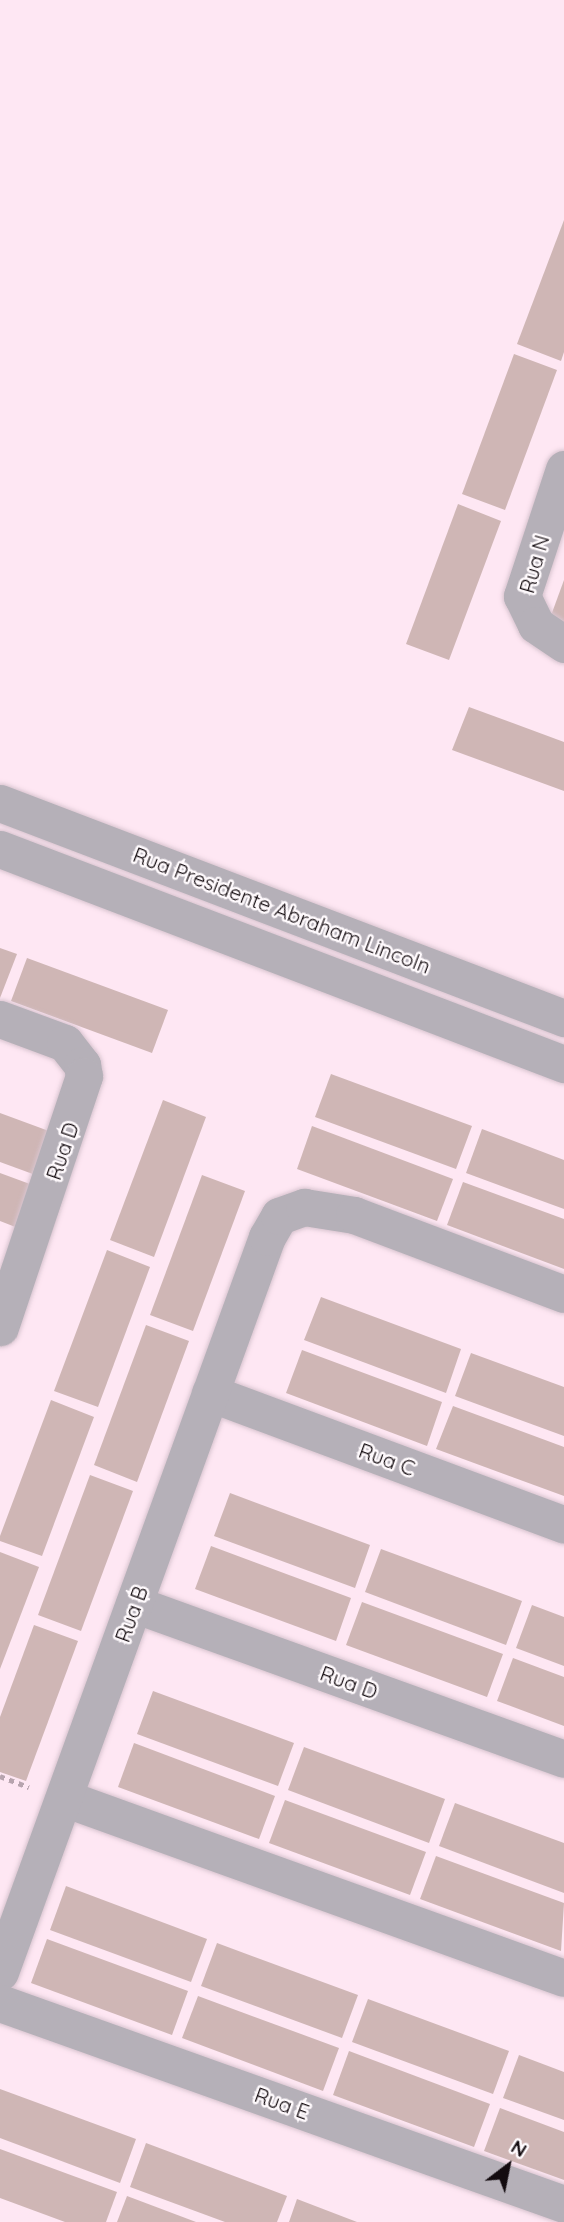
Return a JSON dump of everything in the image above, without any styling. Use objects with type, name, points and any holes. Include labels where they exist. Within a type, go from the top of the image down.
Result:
[{"type":"street","name":"Rua N","points":[[564,469],[522,596],[536,625],[564,644]]},
{"type":"street","name":"Rua Presidente Abraham Lincoln","points":[[0,803],[564,1018]]},
{"type":"street","name":"Rua Presidente Abraham Lincoln","points":[[0,849],[564,1064]]},
{"type":"street","name":"Rua D","points":[[0,1019],[65,1043],[82,1065],[84,1076],[13,1252],[0,1327]]},
{"type":"street","name":"Rua B","points":[[3,1954],[64,1798],[267,1237],[279,1216],[304,1207],[354,1215],[564,1294]]},
{"type":"street","name":"Rua C","points":[[210,1393],[564,1525]]},
{"type":"street","name":"Rua D","points":[[134,1604],[564,1759]]},
{"type":"street","points":[[64,1798],[564,1978]]},
{"type":"street","name":"Rua E","points":[[0,2003],[564,2203]]},
{"type":"building","points":[[564,220],[564,352],[561,361],[517,344]]},
{"type":"building","points":[[514,354],[557,370],[505,510],[462,494]]},
{"type":"building","points":[[458,504],[501,521],[449,660],[406,644]]},
{"type":"building","points":[[564,580],[564,626],[549,621]]},
{"type":"building","points":[[469,707],[564,742],[564,791],[452,750]]},
{"type":"building","points":[[0,948],[17,954],[0,998]]},
{"type":"building","points":[[27,958],[168,1010],[152,1053],[11,1001]]},
{"type":"building","points":[[331,1074],[472,1126],[456,1169],[315,1117]]},
{"type":"building","points":[[163,1100],[206,1117],[154,1257],[110,1240]]},
{"type":"building","points":[[0,1113],[57,1134],[41,1177],[0,1162]]},
{"type":"building","points":[[312,1126],[453,1179],[437,1221],[297,1169]]},
{"type":"building","points":[[482,1129],[564,1160],[564,1209],[466,1173]]},
{"type":"building","points":[[0,1173],[38,1187],[23,1230],[0,1221]]},
{"type":"building","points":[[202,1175],[245,1191],[193,1331],[150,1315]]},
{"type":"building","points":[[463,1182],[564,1219],[564,1269],[447,1225]]},
{"type":"building","points":[[107,1250],[150,1267],[98,1407],[54,1391]]},
{"type":"building","points":[[321,1297],[461,1349],[446,1393],[304,1340]]},
{"type":"building","points":[[146,1325],[189,1341],[137,1482],[94,1465]]},
{"type":"building","points":[[302,1350],[442,1402],[427,1446],[286,1393]]},
{"type":"building","points":[[471,1353],[564,1387],[564,1436],[455,1396]]},
{"type":"building","points":[[51,1400],[94,1417],[42,1556],[0,1541],[0,1536]]},
{"type":"building","points":[[453,1406],[564,1447],[564,1496],[436,1449]]},
{"type":"building","points":[[90,1475],[133,1491],[81,1631],[38,1615]]},
{"type":"building","points":[[230,1493],[370,1545],[355,1588],[214,1536]]},
{"type":"building","points":[[211,1546],[351,1598],[336,1641],[195,1589]]},
{"type":"building","points":[[381,1549],[522,1601],[506,1645],[365,1592]]},
{"type":"building","points":[[0,1552],[39,1567],[0,1669]]},
{"type":"building","points":[[362,1602],[503,1654],[487,1697],[346,1645]]},
{"type":"building","points":[[532,1605],[564,1617],[564,1666],[516,1648]]},
{"type":"building","points":[[34,1625],[78,1641],[26,1781],[0,1772],[0,1717]]},
{"type":"building","points":[[513,1658],[564,1677],[564,1726],[497,1701]]},
{"type":"building","points":[[153,1691],[294,1743],[278,1786],[137,1734]]},
{"type":"building","points":[[134,1743],[275,1796],[259,1839],[118,1787]]},
{"type":"building","points":[[304,1747],[445,1799],[429,1843],[288,1790]]},
{"type":"building","points":[[285,1800],[426,1852],[410,1895],[269,1843]]},
{"type":"building","points":[[455,1803],[564,1843],[564,1893],[439,1846]]},
{"type":"building","points":[[436,1856],[564,1903],[561,1951],[420,1899]]},
{"type":"building","points":[[66,1886],[207,1939],[191,1982],[50,1930]]},
{"type":"building","points":[[47,1939],[188,1991],[172,2035],[31,1983]]},
{"type":"building","points":[[217,1943],[358,1995],[342,2038],[201,1986]]},
{"type":"building","points":[[198,1996],[339,2048],[323,2091],[182,2038]]},
{"type":"building","points":[[368,1999],[509,2051],[493,2094],[352,2042]]},
{"type":"building","points":[[349,2051],[490,2104],[474,2147],[333,2095]]},
{"type":"building","points":[[519,2055],[564,2072],[564,2120],[503,2098]]},
{"type":"building","points":[[0,2089],[136,2139],[120,2183],[0,2138]]},
{"type":"building","points":[[500,2108],[564,2132],[564,2180],[484,2151]]},
{"type":"building","points":[[146,2143],[287,2196],[277,2222],[225,2222],[130,2187]]},
{"type":"building","points":[[0,2149],[117,2192],[106,2222],[65,2222],[0,2198]]},
{"type":"building","points":[[127,2196],[196,2222],[117,2222]]},
{"type":"building","points":[[297,2199],[357,2222],[289,2222]]}]
